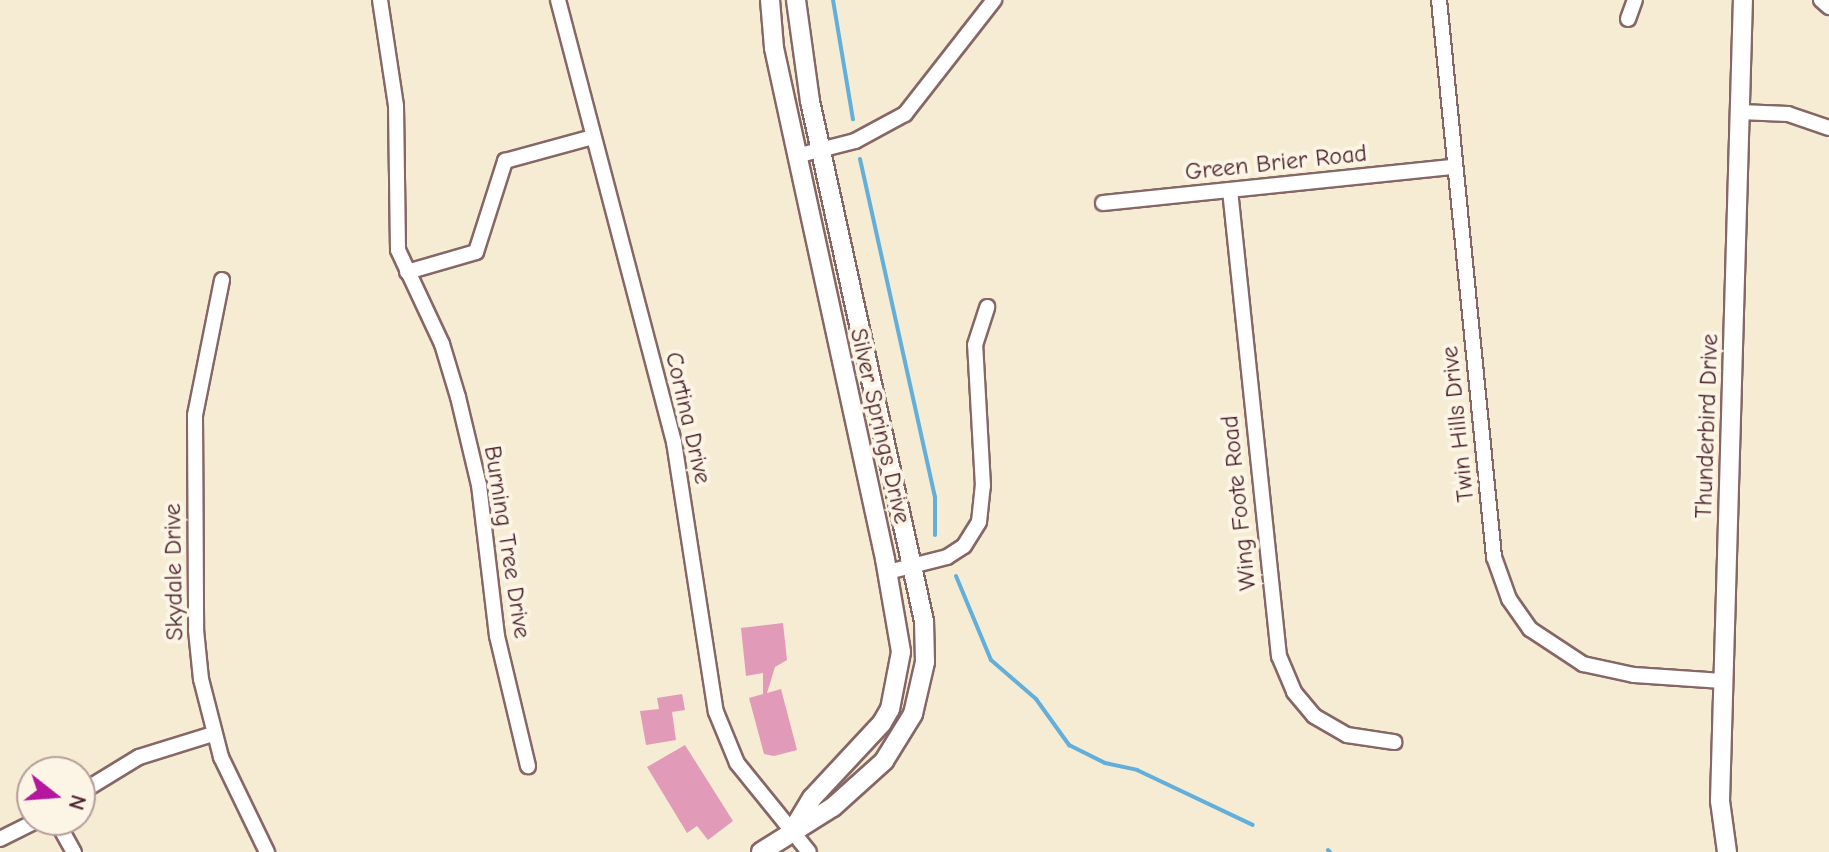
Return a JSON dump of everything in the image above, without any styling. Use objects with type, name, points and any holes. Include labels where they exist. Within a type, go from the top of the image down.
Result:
[{"type":"street","name":"Burning Tree Drive","points":[[380,0],[396,106],[396,238],[407,272],[442,344],[458,397],[482,500],[497,636],[528,766]]},
{"type":"street","name":"Cortina Drive","points":[[558,0],[674,442],[716,712],[737,763],[809,852]]},
{"type":"street","name":"Silver Springs Drive","points":[[770,0],[796,156],[888,572],[901,652],[890,709],[868,743],[812,798],[793,830]]},
{"type":"street","name":"Silver Springs Drive","points":[[761,852],[820,816],[870,775],[898,744],[913,714],[925,662],[913,567],[821,150],[796,0]]},
{"type":"street","points":[[796,156],[878,132],[905,114],[994,0]]},
{"type":"street","name":"Twin Hills Drive","points":[[1439,0],[1494,557],[1509,599],[1530,629],[1583,664],[1634,675],[1723,681]]},
{"type":"street","points":[[1628,19],[1635,0]]},
{"type":"street","name":"Thunderbird Drive","points":[[1727,852],[1720,801],[1743,0]]},
{"type":"street","points":[[1821,0],[1829,7]]},
{"type":"street","points":[[1740,112],[1788,114],[1829,128]]},
{"type":"street","points":[[407,272],[462,260],[476,252],[505,161],[593,137]]},
{"type":"street","name":"Green Brier Road","points":[[1103,203],[1454,167]]},
{"type":"street","name":"Wing Foote Road","points":[[1230,190],[1279,656],[1294,692],[1314,716],[1347,735],[1394,742]]},
{"type":"street","name":"Skydale Drive","points":[[222,280],[198,386],[194,441],[196,630],[213,734],[237,797],[267,852]]},
{"type":"street","points":[[888,572],[958,551],[982,512],[975,345],[987,307]]},
{"type":"street","points":[[96,783],[139,757],[213,734]]},
{"type":"building","points":[[783,623],[787,660],[775,667],[767,693],[781,689],[797,750],[774,756],[764,754],[749,698],[763,694],[763,673],[746,676],[741,628]]},
{"type":"building","points":[[682,694],[685,710],[672,712],[676,740],[646,745],[640,711],[659,709],[657,698]]},
{"type":"building","points":[[685,745],[733,821],[708,840],[697,826],[687,833],[647,767]]},
{"type":"waterway","points":[[833,0],[853,119]]},
{"type":"waterway","points":[[860,159],[935,497],[935,535]]},
{"type":"waterway","points":[[956,576],[991,660],[1036,699],[1069,745],[1105,763],[1137,770],[1253,825]]}]
